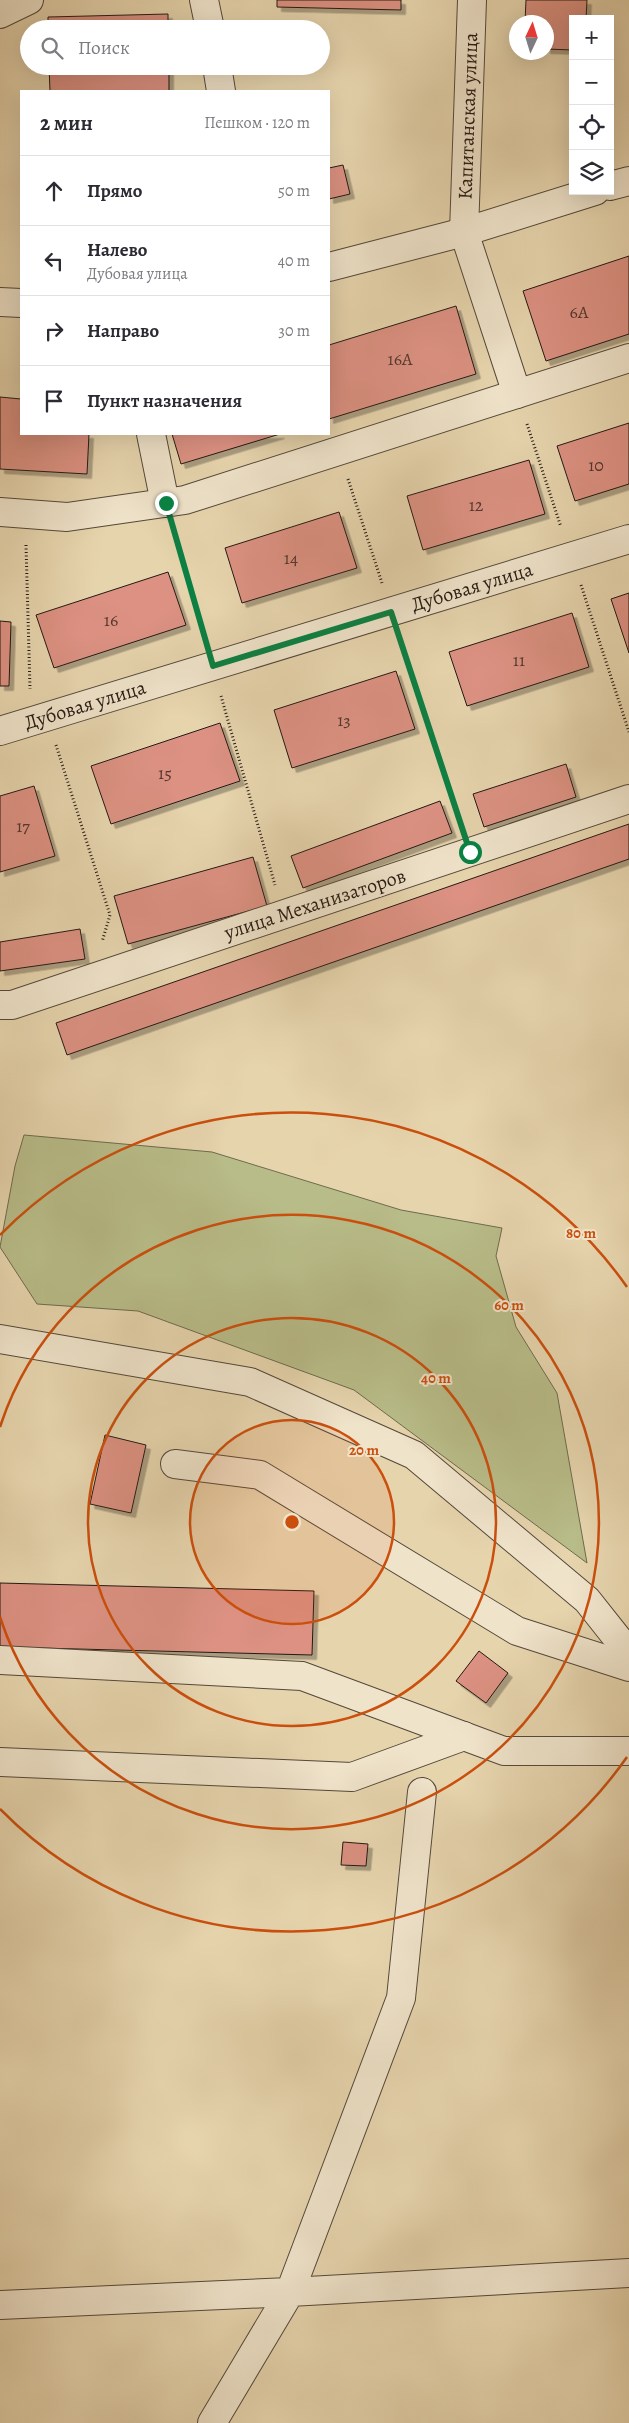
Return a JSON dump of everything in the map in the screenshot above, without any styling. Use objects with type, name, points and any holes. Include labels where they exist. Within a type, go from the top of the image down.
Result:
[{"type":"street","points":[[0,14],[28,0]]},
{"type":"street","points":[[204,0],[208,20]]},
{"type":"street","name":"Капитанская улица","points":[[464,232],[472,0]]},
{"type":"street","points":[[218,75],[221,90]]},
{"type":"street","points":[[614,185],[629,181]]},
{"type":"street","points":[[330,267],[464,232],[582,195]]},
{"type":"street","points":[[464,232],[517,394]]},
{"type":"street","points":[[0,302],[20,303]]},
{"type":"street","points":[[12,513],[67,517],[185,500],[629,358]]},
{"type":"street","points":[[151,435],[166,503]]},
{"type":"street","name":"Дубовая улица","points":[[0,731],[629,540]]},
{"type":"street","name":"улица Механизаторов","points":[[0,1005],[12,1005],[629,799]]},
{"type":"street","points":[[0,1339],[250,1382],[414,1455],[587,1600],[629,1653]]},
{"type":"street","points":[[175,1464],[260,1475],[517,1631],[629,1667]]},
{"type":"street","points":[[0,1660],[302,1676],[504,1751],[629,1751]]},
{"type":"street","points":[[0,1762],[352,1777],[464,1736]]},
{"type":"street","points":[[212,2423],[290,2292],[401,1998],[422,1792]]},
{"type":"street","points":[[0,2305],[290,2292],[629,2273]]},
{"type":"path","points":[[339,451],[470,852]]},
{"type":"path","points":[[166,503],[284,914]]},
{"type":"path","points":[[12,513],[39,719],[110,915],[91,978]]},
{"type":"green space","points":[[24,1135],[212,1152],[401,1210],[502,1228],[496,1256],[516,1327],[557,1393],[587,1563],[354,1390],[138,1311],[37,1304],[0,1247],[15,1166]]},
{"type":"building","points":[[277,0],[401,0],[401,10],[277,7]]},
{"type":"building","points":[[526,0],[587,0],[586,15],[569,15],[569,50],[554,49],[554,15],[525,15]]},
{"type":"building","points":[[168,14],[168,20],[48,20],[48,17]]},
{"type":"building","points":[[49,75],[169,75],[169,90],[50,90]]},
{"type":"building","points":[[343,165],[350,194],[330,199],[330,168]]},
{"type":"building","points":[[629,256],[629,334],[546,361],[523,291]]},
{"type":"building","points":[[456,306],[476,374],[330,419],[330,345]]},
{"type":"building","points":[[0,397],[20,399],[20,435],[89,435],[87,474],[0,469]]},
{"type":"building","points":[[629,423],[629,484],[575,501],[557,446]]},
{"type":"building","points":[[172,435],[277,435],[181,464]]},
{"type":"building","points":[[529,460],[545,514],[423,550],[407,496]]},
{"type":"building","points":[[339,512],[357,568],[242,603],[225,548]]},
{"type":"building","points":[[168,572],[186,625],[54,668],[36,615]]},
{"type":"building","points":[[629,593],[629,653],[611,599]]},
{"type":"building","points":[[572,613],[589,667],[467,706],[449,652]]},
{"type":"building","points":[[0,621],[11,622],[9,686],[0,686]]},
{"type":"building","points":[[396,671],[415,729],[292,768],[274,710]]},
{"type":"building","points":[[220,723],[240,781],[111,824],[91,766]]},
{"type":"building","points":[[566,764],[576,797],[484,827],[473,794]]},
{"type":"building","points":[[34,786],[55,856],[0,872],[0,796]]},
{"type":"building","points":[[440,801],[452,833],[303,888],[291,856]]},
{"type":"building","points":[[629,824],[629,859],[67,1055],[56,1023]]},
{"type":"building","points":[[253,857],[267,906],[128,944],[114,896]]},
{"type":"building","points":[[80,929],[85,959],[0,971],[0,942]]},
{"type":"building","points":[[105,1435],[146,1445],[131,1513],[90,1504]]},
{"type":"building","points":[[0,1583],[314,1591],[312,1655],[0,1647]]},
{"type":"building","points":[[479,1651],[508,1673],[486,1703],[456,1681]]},
{"type":"building","points":[[343,1842],[368,1844],[366,1866],[341,1865]]},
{"type":"route","points":[[166,503],[213,666],[391,612],[470,852]]}]
